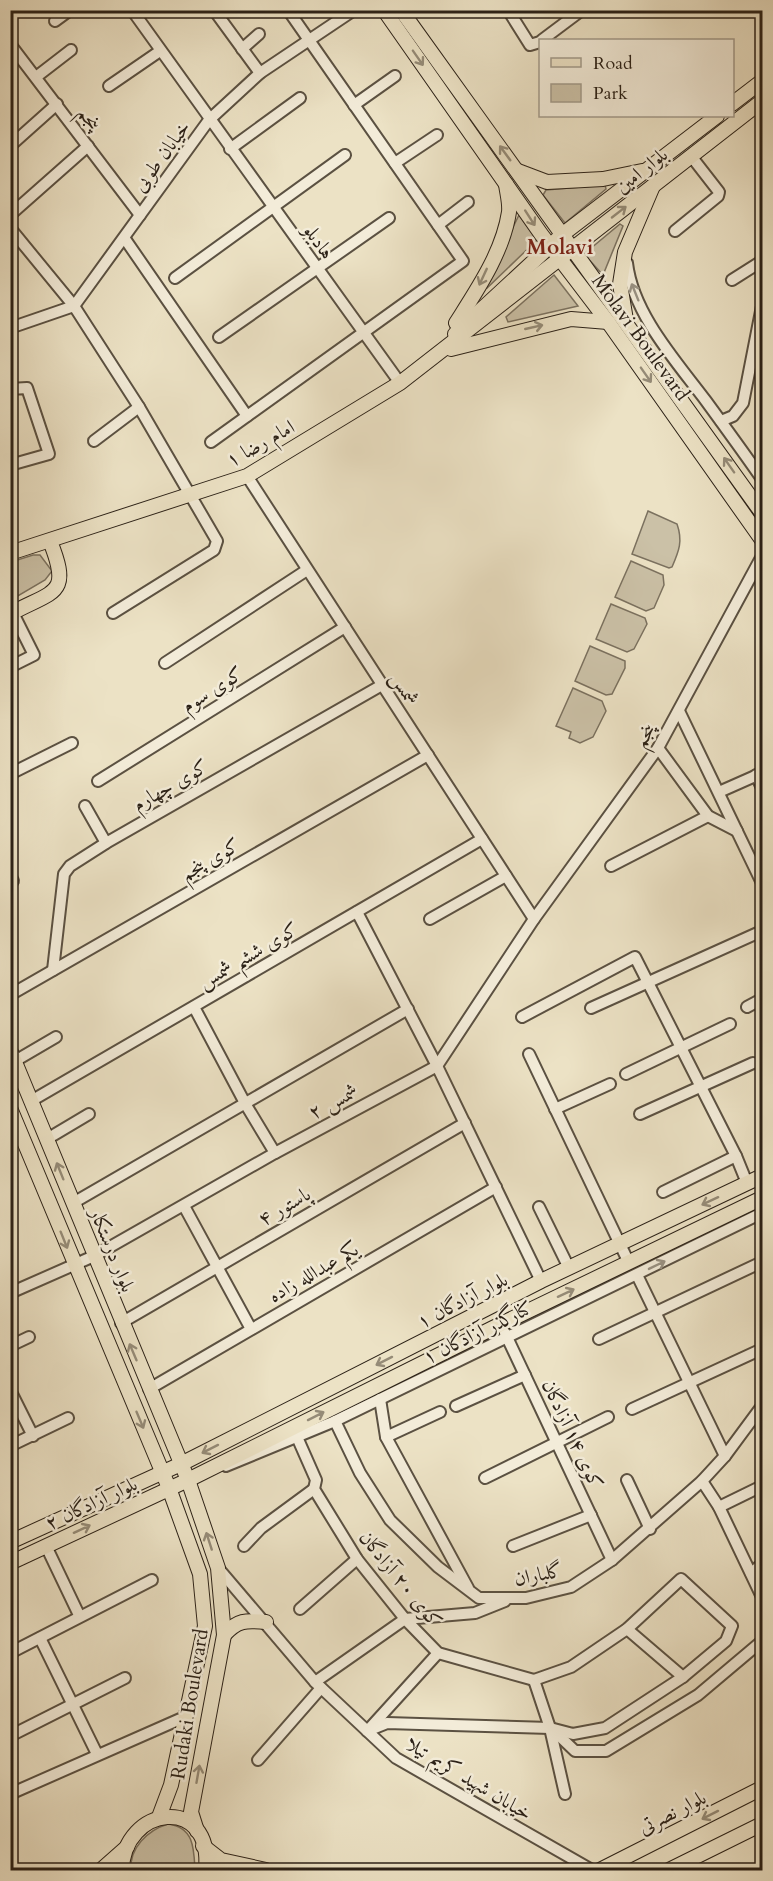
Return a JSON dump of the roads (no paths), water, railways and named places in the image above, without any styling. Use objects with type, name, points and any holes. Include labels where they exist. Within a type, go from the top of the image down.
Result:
[{"type":"main road","name":"Molavi Boulevard","points":[[384,10],[549,246],[608,322],[762,540]]},
{"type":"main road","name":"Molavi Boulevard","points":[[401,10],[651,355],[762,513]]},
{"type":"main road","points":[[734,102],[762,81]]},
{"type":"main road","name":"بلوار امین","points":[[734,114],[762,101]]},
{"type":"main road","name":"بلوار امین","points":[[573,248],[691,156],[723,119]]},
{"type":"main road","name":"بلوار امین","points":[[563,234],[647,170],[723,119]]},
{"type":"main road","points":[[518,171],[547,182],[603,179],[647,170]]},
{"type":"main road","points":[[438,354],[480,285],[501,238],[509,211],[506,182]]},
{"type":"main road","points":[[626,322],[620,284],[626,252],[654,185]]},
{"type":"main road","name":"امام رضا ۱","points":[[438,354],[470,317],[563,234]]},
{"type":"main road","name":"امام رضا ۱","points":[[10,553],[247,476],[400,383],[573,248]]},
{"type":"main road","points":[[438,354],[473,342],[571,319],[608,322]]},
{"type":"main road","points":[[12,614],[55,590],[60,580],[60,567],[50,541]]},
{"type":"main road","name":"بلوار درستکار","points":[[13,1055],[121,1323],[188,1480]]},
{"type":"main road","name":"بلوار درستکار","points":[[10,1108],[169,1488]]},
{"type":"main road","name":"بلوار آزادگان ۱","points":[[181,1464],[541,1281],[762,1176]]},
{"type":"main road","name":"بلوار آزادگان ۱","points":[[188,1480],[501,1324],[633,1269],[762,1199]]},
{"type":"main road","name":"بلوار آزادگان ۲","points":[[10,1542],[181,1464]]},
{"type":"main road","name":"بلوار آزادگان ۲","points":[[10,1563],[188,1480]]},
{"type":"main road","name":"Rudaki Boulevard","points":[[188,1480],[218,1568],[224,1635],[191,1812],[203,1846],[206,1870]]},
{"type":"main road","name":"Rudaki Boulevard","points":[[159,1817],[171,1785],[205,1626],[200,1574],[169,1488]]},
{"type":"main road","points":[[224,1635],[234,1624],[244,1620],[266,1622]]},
{"type":"main road","name":"بلوار نصرتی","points":[[600,1870],[762,1788]]},
{"type":"main road","points":[[101,1870],[149,1822],[159,1817],[172,1815],[183,1818],[197,1831]]},
{"type":"main road","points":[[669,1870],[760,1827]]},
{"type":"main road","points":[[122,1870],[124,1855],[130,1843]]},
{"type":"main road","points":[[203,1846],[221,1860],[266,1870]]},
{"type":"street","points":[[55,21],[70,10]]},
{"type":"street","name":"هادیلو","points":[[132,10],[400,383]]},
{"type":"street","points":[[214,10],[260,73]]},
{"type":"street","points":[[211,442],[463,261],[288,10]]},
{"type":"street","name":"خیابان طوبی","points":[[74,306],[125,239],[209,120],[260,73],[354,10]]},
{"type":"street","points":[[508,10],[537,42]]},
{"type":"street","points":[[541,39],[582,10]]},
{"type":"street","points":[[242,49],[259,34]]},
{"type":"street","name":"پنجم","points":[[11,45],[140,215]]},
{"type":"street","points":[[36,77],[71,51]]},
{"type":"street","points":[[109,86],[160,51]]},
{"type":"street","points":[[354,105],[395,76]]},
{"type":"street","points":[[230,149],[300,98]]},
{"type":"street","points":[[10,146],[57,104]]},
{"type":"street","points":[[394,163],[437,135]]},
{"type":"street","points":[[10,215],[88,146]]},
{"type":"street","points":[[175,278],[345,155]]},
{"type":"street","points":[[675,231],[718,196],[719,192],[691,156]]},
{"type":"street","points":[[438,225],[468,202]]},
{"type":"street","points":[[219,337],[388,218]]},
{"type":"street","points":[[10,228],[74,306],[140,406],[218,545],[113,614]]},
{"type":"street","points":[[125,239],[247,416]]},
{"type":"street","points":[[626,252],[628,274],[642,309],[674,358],[762,479]]},
{"type":"street","points":[[732,280],[762,261]]},
{"type":"street","points":[[10,328],[74,306]]},
{"type":"street","points":[[721,421],[733,416],[743,403],[762,306]]},
{"type":"street","points":[[651,355],[674,358]]},
{"type":"street","points":[[10,389],[27,388],[49,454],[10,465]]},
{"type":"street","points":[[94,441],[140,406]]},
{"type":"street","name":"شمس","points":[[247,476],[534,918]]},
{"type":"street","name":"پنجم","points":[[534,918],[658,748],[762,556]]},
{"type":"street","points":[[165,663],[307,570]]},
{"type":"street","points":[[10,667],[34,654],[12,614]]},
{"type":"street","name":"کوی سوم","points":[[98,782],[345,627]]},
{"type":"street","name":"کوی چهارم","points":[[53,970],[64,874],[70,866],[106,843],[382,685]]},
{"type":"street","points":[[680,711],[762,883]]},
{"type":"street","points":[[10,774],[72,743]]},
{"type":"street","points":[[658,748],[708,816],[737,831]]},
{"type":"street","name":"کوی پنجم","points":[[10,995],[428,755]]},
{"type":"street","points":[[719,792],[759,774],[762,788]]},
{"type":"street","points":[[85,806],[106,843]]},
{"type":"street","points":[[611,866],[708,816]]},
{"type":"street","name":"کوی ششم شمس","points":[[31,1101],[482,839]]},
{"type":"street","points":[[430,920],[506,876]]},
{"type":"street","points":[[357,912],[437,1066],[541,1281]]},
{"type":"street","name":"شمس ۲","points":[[10,1293],[94,1256],[275,1153],[437,1066],[534,918]]},
{"type":"street","points":[[591,1008],[762,931]]},
{"type":"street","points":[[522,1017],[635,957],[736,1156],[747,1184]]},
{"type":"street","points":[[747,1007],[762,999]]},
{"type":"street","points":[[194,1006],[246,1105],[275,1153]]},
{"type":"street","points":[[73,1203],[408,1010]]},
{"type":"street","points":[[626,1074],[730,1024]]},
{"type":"street","points":[[13,1055],[56,1037]]},
{"type":"street","points":[[529,1054],[724,1456]]},
{"type":"street","points":[[640,1114],[753,1063]]},
{"type":"street","points":[[555,1109],[610,1084]]},
{"type":"street","points":[[47,1138],[90,1114]]},
{"type":"street","name":"پاستور ۴","points":[[121,1323],[465,1123]]},
{"type":"street","points":[[663,1192],[736,1156]]},
{"type":"street","name":"یکم عبدالله زاده","points":[[149,1389],[496,1187]]},
{"type":"street","points":[[184,1206],[251,1329]]},
{"type":"street","points":[[539,1207],[569,1268]]},
{"type":"street","name":"کنارگذر آزادگان ۱","points":[[203,1473],[243,1461],[335,1421],[507,1338],[633,1269],[762,1213]]},
{"type":"street","points":[[599,1339],[762,1262]]},
{"type":"street","name":"کوی ۱۴ آزادگان","points":[[501,1324],[612,1560]]},
{"type":"street","points":[[10,1346],[29,1337]]},
{"type":"street","points":[[632,1409],[691,1384],[762,1349]]},
{"type":"street","points":[[456,1406],[525,1375]]},
{"type":"street","points":[[10,1390],[33,1436]]},
{"type":"street","points":[[380,1399],[386,1437],[469,1591]]},
{"type":"street","name":"گلباران","points":[[335,1421],[360,1473],[390,1520],[438,1567],[479,1598],[511,1598],[551,1593],[571,1587],[612,1560],[702,1481],[762,1406]]},
{"type":"street","points":[[386,1437],[440,1412]]},
{"type":"street","points":[[485,1478],[608,1417]]},
{"type":"street","points":[[10,1446],[68,1418]]},
{"type":"street","name":"کوی ۲۰ آزادگان","points":[[297,1437],[316,1480],[314,1489],[357,1559],[405,1619],[438,1653],[534,1680]]},
{"type":"street","points":[[627,1480],[650,1529]]},
{"type":"street","points":[[702,1481],[719,1507],[762,1597]]},
{"type":"street","points":[[719,1507],[762,1486]]},
{"type":"street","points":[[244,1545],[261,1528],[314,1489]]},
{"type":"street","points":[[513,1546],[591,1515]]},
{"type":"street","points":[[46,1546],[79,1615]]},
{"type":"street","points":[[300,1609],[357,1559]]},
{"type":"street","points":[[751,1573],[762,1564]]},
{"type":"street","name":"خیابان شهید کریم تیلا","points":[[218,1568],[318,1685],[396,1758],[592,1870]]},
{"type":"street","points":[[367,1731],[387,1723],[550,1728],[573,1734],[605,1728],[683,1677],[726,1641],[732,1626],[681,1579],[627,1629],[571,1667],[534,1680],[550,1728],[565,1794]]},
{"type":"street","points":[[10,1653],[79,1615],[152,1580]]},
{"type":"street","points":[[258,1760],[318,1685],[405,1619],[475,1612],[511,1598]]},
{"type":"street","points":[[627,1629],[683,1677]]},
{"type":"street","points":[[40,1638],[97,1754]]},
{"type":"street","points":[[550,1728],[575,1751],[606,1750],[698,1695],[762,1641]]},
{"type":"street","points":[[367,1731],[438,1653]]},
{"type":"street","points":[[10,1736],[125,1678]]},
{"type":"street","points":[[10,1794],[187,1716]]},
{"type":"district","name":"Molavi","points":[[560,247]]}]
